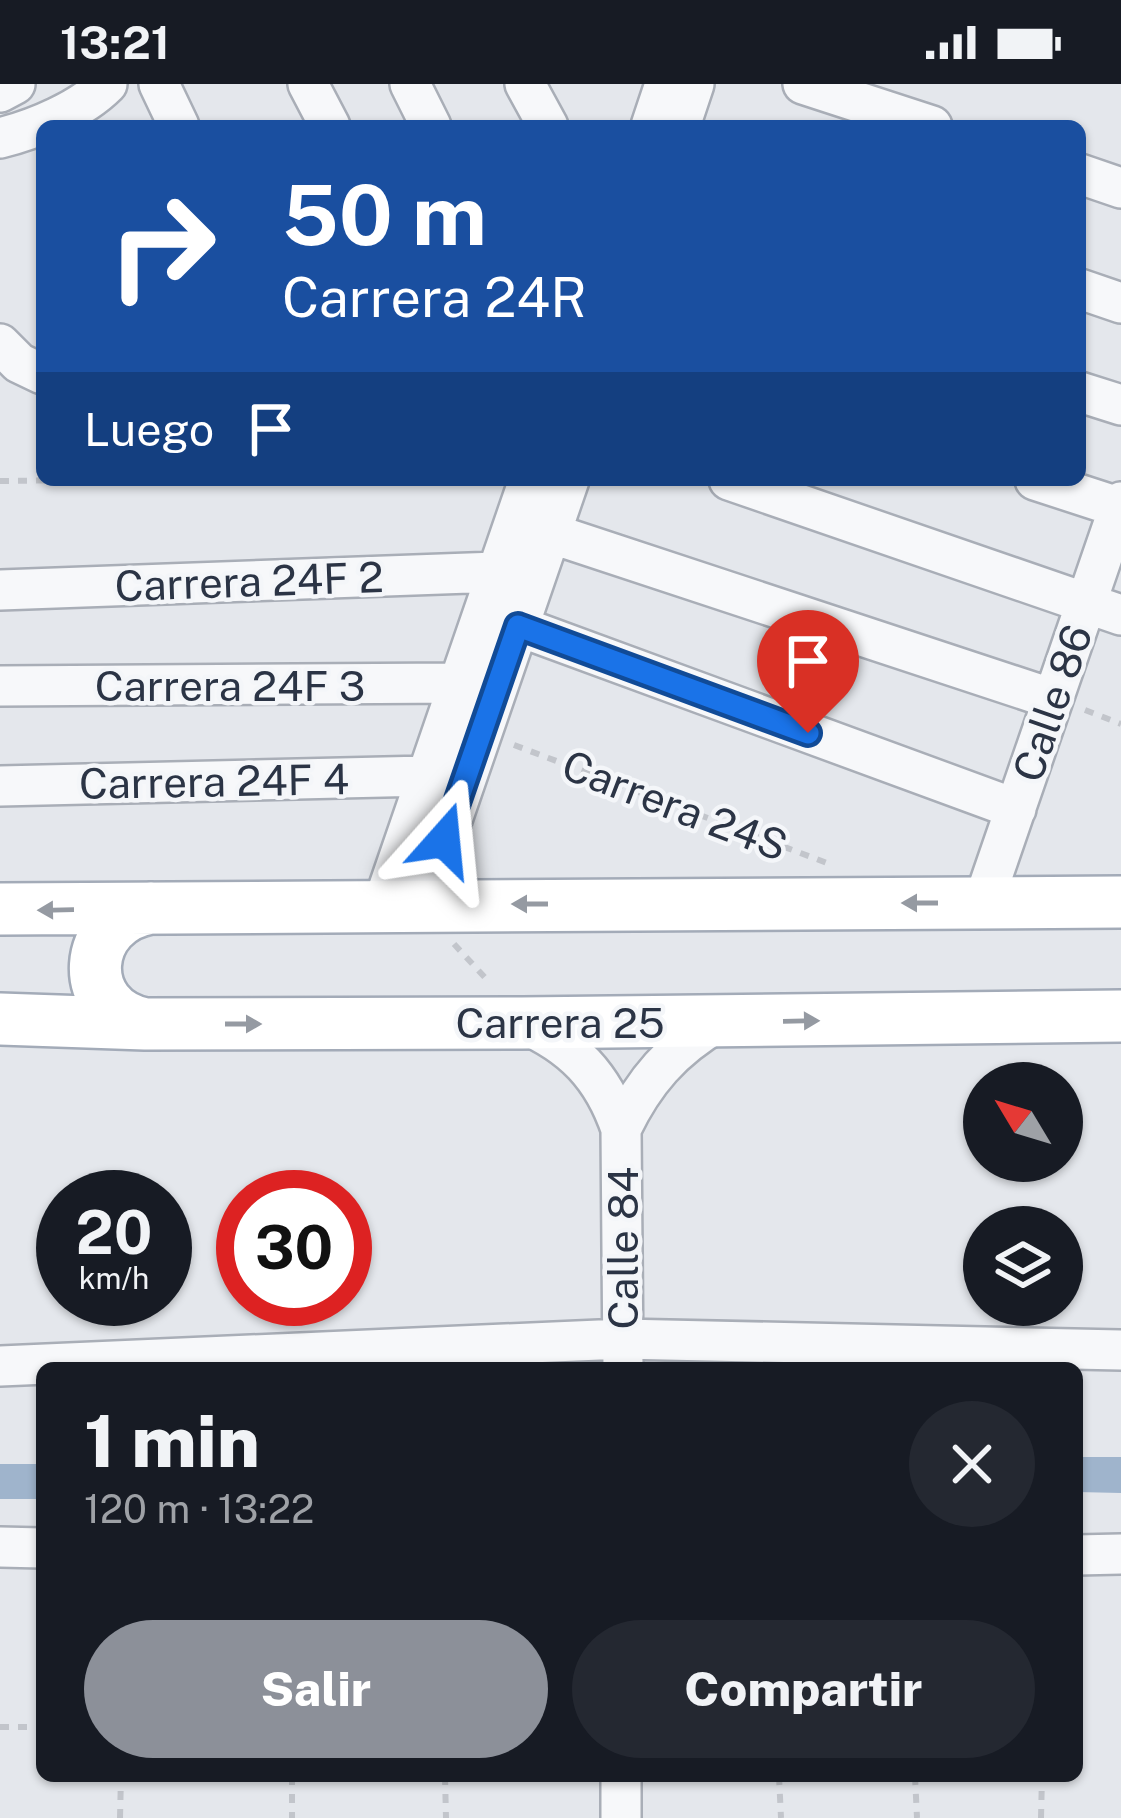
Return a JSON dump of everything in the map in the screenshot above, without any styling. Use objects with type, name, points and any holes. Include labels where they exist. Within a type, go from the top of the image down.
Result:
[{"type":"main road","points":[[0,909],[419,916],[1115,902]]},
{"type":"main road","points":[[146,1024],[108,1004],[98,986],[95,964],[100,943],[112,926],[130,913],[151,908]]},
{"type":"main road","name":"Carrera 25","points":[[0,1019],[146,1024],[506,1004],[718,1022],[1117,1016]]},
{"type":"street","points":[[0,92],[15,84]]},
{"type":"street","points":[[46,120],[93,98],[107,84]]},
{"type":"street","points":[[159,84],[176,120]]},
{"type":"street","points":[[308,84],[326,120]]},
{"type":"street","points":[[410,84],[428,120]]},
{"type":"street","points":[[525,84],[545,120]]},
{"type":"street","points":[[659,106],[694,84]]},
{"type":"street","points":[[803,84],[914,120]]},
{"type":"street","points":[[0,138],[36,125]]},
{"type":"street","points":[[1086,176],[1121,188]]},
{"type":"street","points":[[1086,291],[1121,303]]},
{"type":"street","points":[[0,344],[19,363],[36,371]]},
{"type":"street","points":[[1086,394],[1121,406]]},
{"type":"street","points":[[419,916],[566,486]]},
{"type":"street","points":[[746,486],[1104,609]]},
{"type":"street","points":[[1055,486],[1120,506]]},
{"type":"street","points":[[419,916],[427,776],[497,572],[520,488]]},
{"type":"street","name":"Calle 86","points":[[983,903],[1053,699],[1104,609],[1120,506]]},
{"type":"street","points":[[550,533],[1053,699]]},
{"type":"street","name":"Carrera 24F 2","points":[[0,590],[497,572]]},
{"type":"street","points":[[518,626],[1016,809]]},
{"type":"street","name":"Carrera 24F 3","points":[[0,686],[459,683]]},
{"type":"street","name":"Carrera 24F 4","points":[[0,786],[427,776]]},
{"type":"street","name":"Calle 84","points":[[506,1004],[574,1052],[611,1100],[621,1129],[622,1354]]},
{"type":"street","name":"Calle 84","points":[[621,1129],[650,1077],[693,1037],[718,1022]]},
{"type":"street","points":[[207,1362],[1121,1350]]},
{"type":"street","points":[[0,1366],[36,1365]]},
{"type":"street","points":[[0,1547],[36,1548]]},
{"type":"street","points":[[1083,1555],[1121,1554]]},
{"type":"street","points":[[621,1782],[621,1818]]},
{"type":"path","points":[[0,481],[36,481]]},
{"type":"path","name":"Carrera 24S","points":[[480,732],[848,871]]},
{"type":"path","points":[[419,916],[506,1004]]},
{"type":"path","points":[[0,1727],[36,1727]]},
{"type":"path","points":[[120,1818],[121,1782]]},
{"type":"path","points":[[292,1782],[292,1818]]},
{"type":"path","points":[[445,1782],[446,1818]]},
{"type":"path","points":[[779,1782],[781,1818]]},
{"type":"path","points":[[915,1782],[916,1818]]},
{"type":"path","points":[[1041,1818],[1042,1782]]},
{"type":"water","points":[[1083,1457],[1121,1457],[1121,1493],[1083,1492]]},
{"type":"water","points":[[0,1464],[36,1464],[36,1499],[0,1499]]},
{"type":"route","points":[[444,840],[518,626],[808,733]]}]
